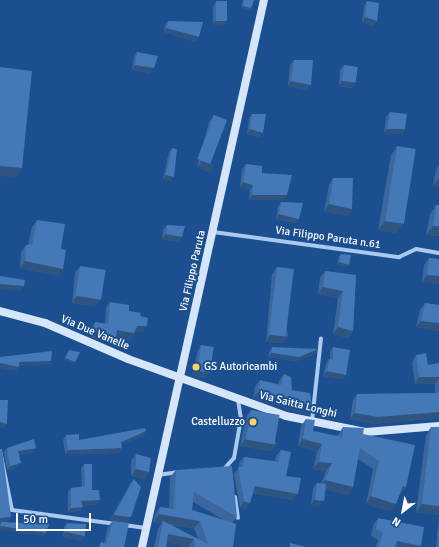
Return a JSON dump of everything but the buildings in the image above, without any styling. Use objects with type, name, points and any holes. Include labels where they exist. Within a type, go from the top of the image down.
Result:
[{"type":"street","name":"Via Filippo Paruta","points":[[142,547],[264,0]]},
{"type":"street","name":"Via Filippo Paruta n.61","points":[[213,232],[399,257],[416,250],[439,253]]},
{"type":"street","name":"Via Due Vanelle","points":[[0,311],[45,323],[180,378]]},
{"type":"street","points":[[312,421],[321,338]]},
{"type":"street","name":"Via Saitta Longhi","points":[[180,378],[238,400],[312,421],[366,432],[439,426]]},
{"type":"street","points":[[219,469],[229,466],[234,458],[240,419],[238,400]]},
{"type":"street","points":[[0,451],[12,510],[146,528]]},
{"type":"street","points":[[229,466],[230,472]]},
{"type":"street","points":[[158,475],[182,471]]},
{"type":"street","points":[[234,492],[238,518]]},
{"type":"place","name":"GS Autoricambi","points":[[196,367]]},
{"type":"place","name":"Castelluzzo","points":[[253,422]]}]
